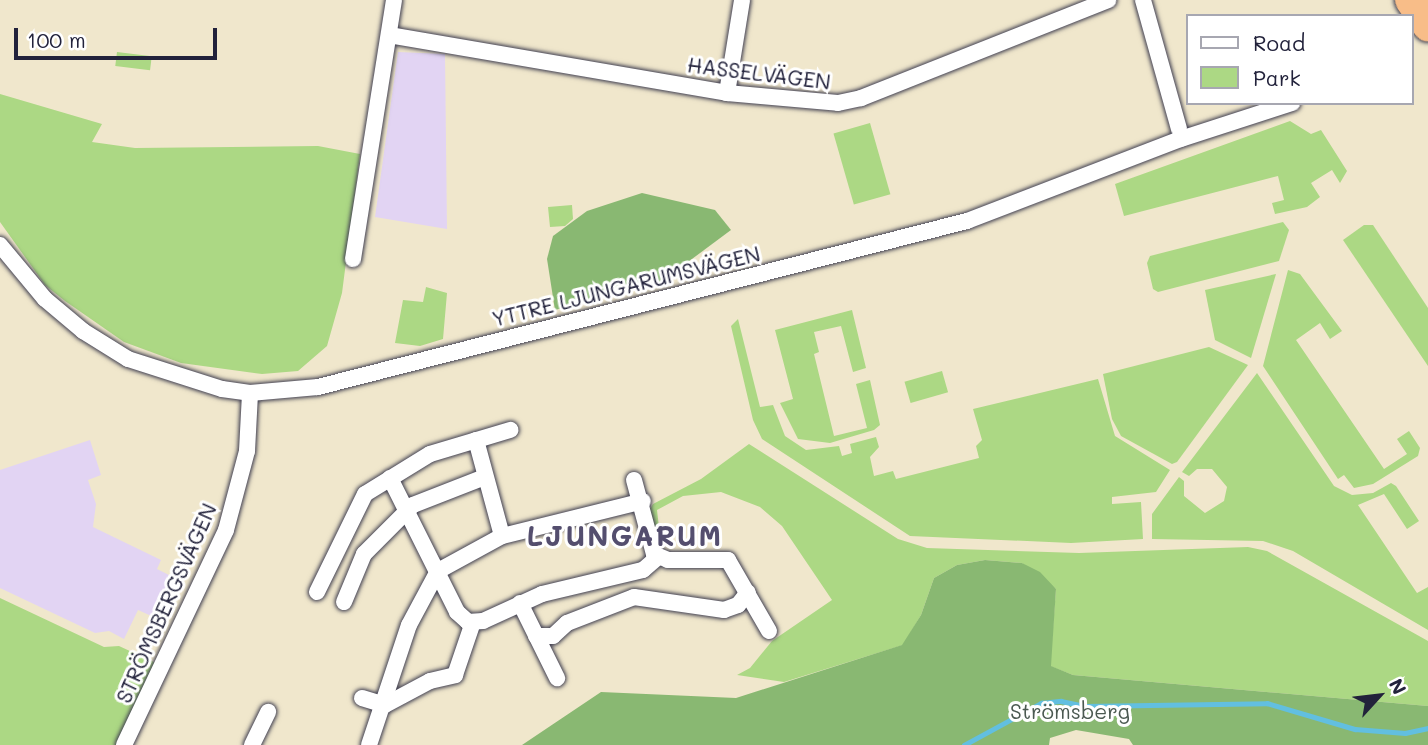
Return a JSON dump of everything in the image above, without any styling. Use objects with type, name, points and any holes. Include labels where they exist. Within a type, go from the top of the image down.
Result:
[{"type":"highway","points":[[1410,0],[1428,27]]},
{"type":"street","points":[[353,259],[394,0]]},
{"type":"street","points":[[727,93],[742,0]]},
{"type":"street","name":"HASSELVÄGEN","points":[[389,35],[727,93],[817,104],[861,99],[1108,0]]},
{"type":"street","points":[[1143,0],[1178,129]]},
{"type":"street","name":"YTTRE LJUNGARUMSVÄGEN","points":[[0,245],[45,299],[83,331],[128,359],[188,382],[250,393],[318,387],[967,221],[1181,139],[1286,105]]},
{"type":"street","name":"STRÖMSBERGSVÄGEN","points":[[124,745],[226,530],[247,452],[250,393]]},
{"type":"street","points":[[317,592],[358,502],[419,458],[510,430]]},
{"type":"street","points":[[476,440],[502,536]]},
{"type":"street","points":[[344,602],[364,554],[422,499],[485,477]]},
{"type":"street","points":[[390,478],[457,612],[473,622]]},
{"type":"street","points":[[634,480],[643,501],[658,557]]},
{"type":"street","points":[[369,745],[385,705],[409,625],[438,571],[502,536],[643,501]]},
{"type":"street","points":[[362,698],[385,705],[430,681],[455,675],[473,622],[520,603],[643,570],[658,557],[728,560],[769,631]]},
{"type":"street","points":[[643,570],[643,596]]},
{"type":"street","points":[[536,636],[552,636],[567,623],[591,612],[643,596],[724,610],[738,605],[748,592]]},
{"type":"street","points":[[520,603],[557,678]]},
{"type":"street","points":[[252,745],[268,712]]},
{"type":"shaded area","points":[[398,52],[445,54],[447,229],[375,217]]},
{"type":"shaded area","points":[[90,440],[101,475],[88,480],[96,504],[93,527],[161,560],[157,569],[177,579],[158,619],[138,610],[124,639],[109,631],[95,633],[0,588],[0,470]]},
{"type":"green space","points":[[117,52],[152,56],[150,70],[115,66]]},
{"type":"green space","points":[[0,94],[102,124],[92,142],[135,148],[318,146],[360,154],[342,293],[327,346],[298,371],[262,374],[181,363],[124,342],[65,301],[45,285],[0,222]]},
{"type":"green space","points":[[1290,121],[1311,134],[1321,130],[1347,171],[1340,183],[1332,170],[1311,183],[1320,197],[1307,207],[1275,214],[1272,203],[1284,200],[1278,176],[1124,216],[1115,184]]},
{"type":"green space","points":[[870,123],[890,194],[854,205],[833,133]]},
{"type":"green space","points":[[642,193],[715,210],[731,230],[661,282],[555,310],[547,259],[553,236],[587,211]]},
{"type":"green space","points":[[572,205],[573,219],[565,226],[550,227],[548,207]]},
{"type":"green space","points":[[1283,222],[1289,230],[1279,261],[1158,292],[1153,289],[1147,263],[1150,256]]},
{"type":"green space","points":[[1364,225],[1373,225],[1428,308],[1428,366],[1343,240]]},
{"type":"green space","points":[[1288,270],[1300,274],[1342,331],[1330,339],[1320,323],[1296,340],[1384,469],[1407,454],[1397,439],[1409,431],[1420,448],[1418,456],[1373,484],[1354,488],[1344,475],[1338,479],[1263,366]]},
{"type":"green space","points":[[1276,274],[1251,358],[1215,340],[1205,290]]},
{"type":"green space","points":[[426,287],[447,293],[443,339],[420,346],[395,343],[403,300],[423,302]]},
{"type":"green space","points":[[852,310],[866,368],[853,372],[841,326],[814,332],[819,352],[814,354],[834,436],[867,428],[856,384],[870,380],[880,425],[874,430],[830,443],[798,439],[780,403],[793,399],[775,330]]},
{"type":"green space","points":[[738,319],[760,407],[773,405],[785,436],[806,450],[839,446],[842,456],[852,453],[850,444],[876,437],[879,447],[870,457],[874,476],[893,471],[896,479],[979,458],[976,446],[982,440],[973,409],[1098,379],[1115,436],[1170,470],[1156,492],[1112,497],[1112,504],[1141,502],[1143,539],[1071,543],[910,536],[762,439],[753,420],[731,326]]},
{"type":"green space","points":[[1209,347],[1248,365],[1177,462],[1172,464],[1121,436],[1112,419],[1103,374]]},
{"type":"green space","points":[[942,371],[948,392],[911,403],[905,382]]},
{"type":"green space","points":[[1257,373],[1334,486],[1352,495],[1373,493],[1391,483],[1396,486],[1419,521],[1407,529],[1384,494],[1358,505],[1417,593],[1428,587],[1428,630],[1293,551],[1263,541],[1152,539],[1152,514],[1179,477],[1184,481],[1184,496],[1205,513],[1224,501],[1227,487],[1212,469],[1197,469],[1189,476],[1182,472]]},
{"type":"green space","points":[[749,444],[898,539],[927,548],[1079,553],[1248,547],[1267,551],[1428,641],[1428,706],[1073,675],[1050,666],[1056,589],[1022,563],[985,560],[957,565],[934,578],[921,615],[903,645],[784,682],[737,675],[750,668],[772,641],[832,600],[782,526],[760,507],[721,492],[683,496],[657,510],[662,554],[649,511],[653,504],[701,479]]},
{"type":"green space","name":"Strömsberg","points":[[985,560],[1022,563],[1040,572],[1056,589],[1051,666],[1073,675],[1428,706],[1428,745],[1133,745],[1129,739],[1076,730],[1050,738],[1049,745],[522,745],[601,692],[736,698],[902,645],[921,615],[934,578],[957,565]]},
{"type":"green space","points":[[0,598],[104,647],[119,646],[158,664],[116,745],[0,745]]},
{"type":"waterway","points":[[964,745],[1041,703],[1061,701],[1085,706],[1267,703],[1355,729],[1405,733],[1428,728]]},
{"type":"district","name":"LJUNGARUM","points":[[625,535]]}]
